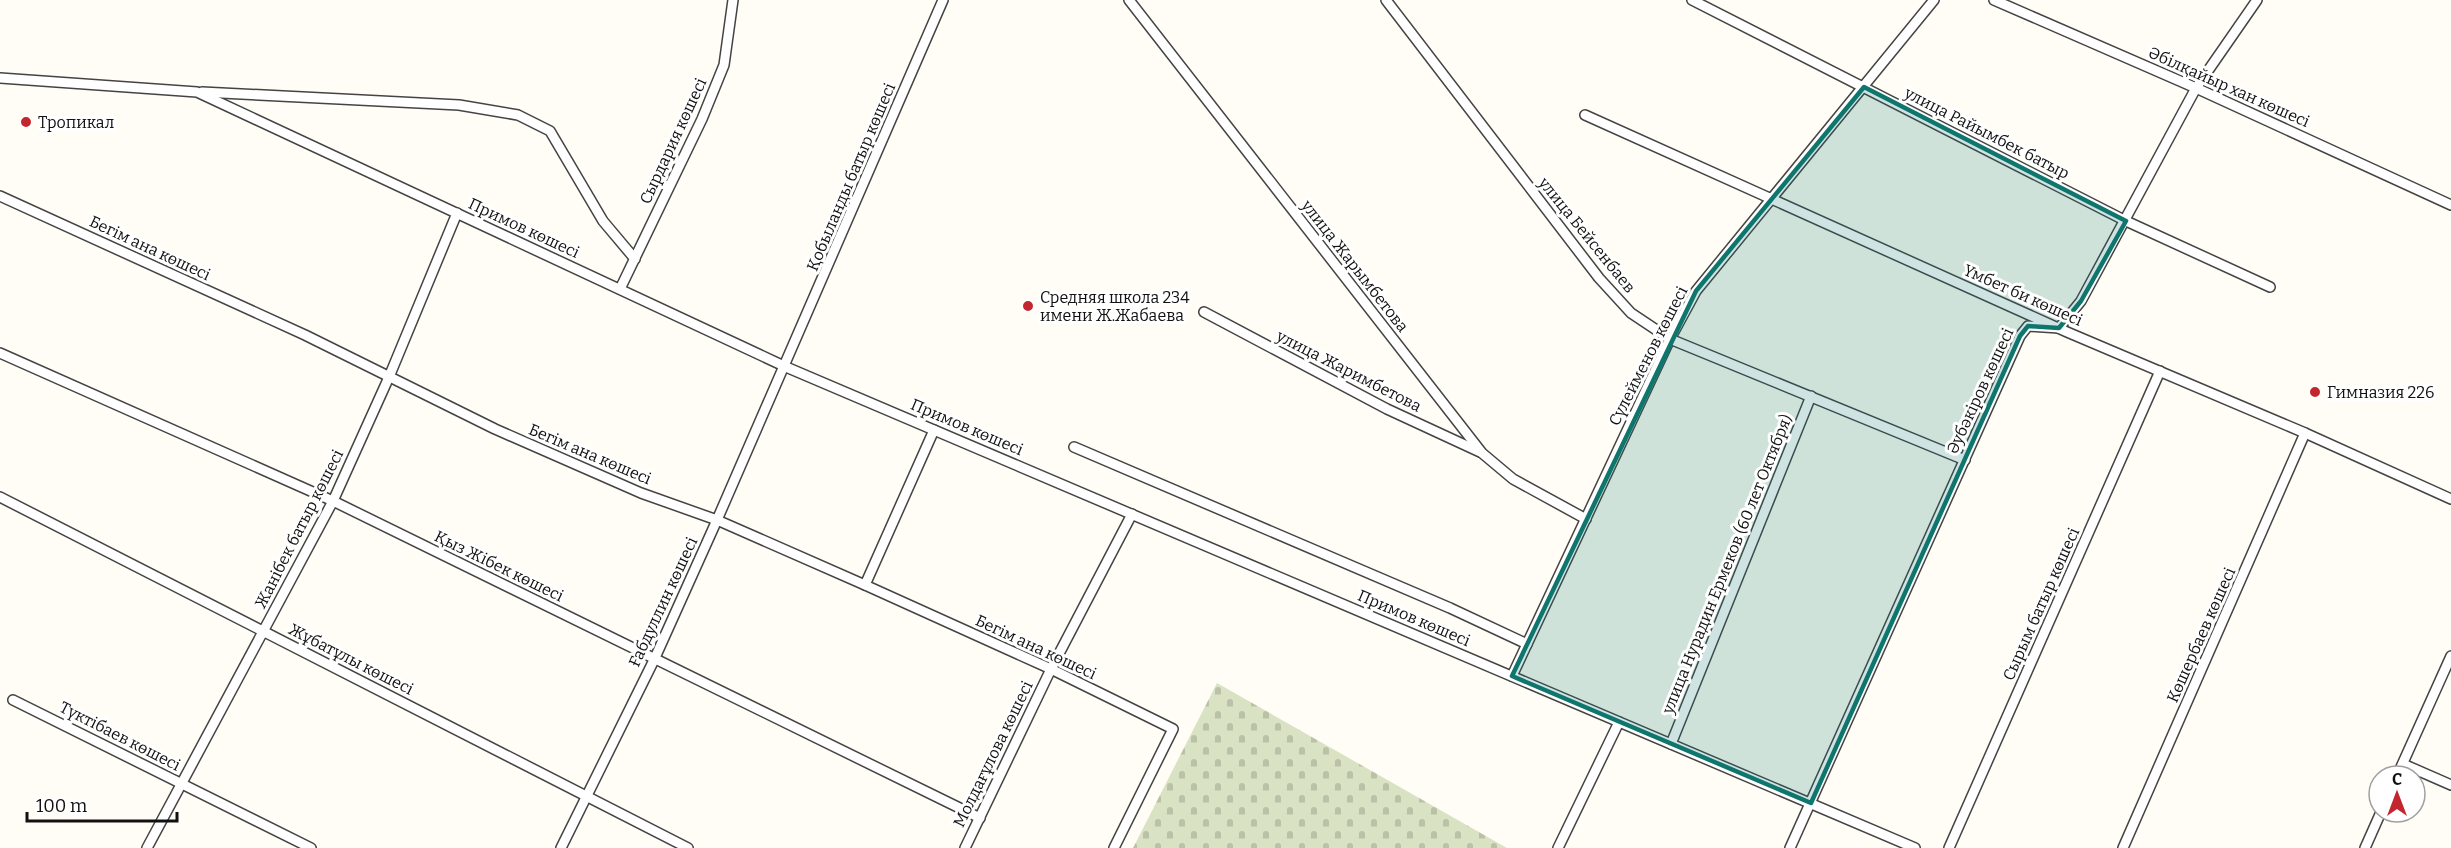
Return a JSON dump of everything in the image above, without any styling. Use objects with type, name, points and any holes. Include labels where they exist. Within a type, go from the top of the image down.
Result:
[{"type":"street","name":"Сырдария көшесі","points":[[620,289],[702,119],[724,65],[733,0]]},
{"type":"street","name":"Қобыланды батыр көшесі","points":[[786,367],[943,0]]},
{"type":"street","name":"улица Жарымбетова","points":[[1129,0],[1482,453],[1513,479],[1586,519]]},
{"type":"street","name":"улица Бейсенбаев","points":[[1386,0],[1599,278],[1630,313],[1670,339],[1965,460]]},
{"type":"street","name":"улица Райымбек батыр","points":[[1692,0],[2126,221],[2270,287]]},
{"type":"street","name":"Сүлейменов көшесі","points":[[1512,676],[1670,339],[1696,291],[1934,0]]},
{"type":"street","name":"Әбілқайыр хан көшесі","points":[[1994,0],[2196,88],[2451,205]]},
{"type":"street","points":[[2059,328],[2081,301],[2196,88],[2257,0]]},
{"type":"street","name":"Примов көшесі","points":[[0,78],[197,92],[786,367],[1915,848]]},
{"type":"street","points":[[197,92],[459,105],[518,115],[550,131],[603,221],[635,259]]},
{"type":"street","name":"Үмбет би көшесі","points":[[1585,115],[2059,328],[2305,433],[2451,499]]},
{"type":"street","name":"Бегім ана көшесі","points":[[0,196],[305,335],[495,429],[631,488],[717,520],[865,585],[1051,669],[1173,729],[1114,848]]},
{"type":"street","name":"Жанібек батыр көшесі","points":[[147,848],[333,501],[389,377],[457,213]]},
{"type":"street","name":"улица Жаримбетова","points":[[1204,312],[1387,409],[1482,453]]},
{"type":"street","name":"Әубәкіров көшесі","points":[[1790,848],[2020,336],[2028,326],[2059,328]]},
{"type":"street","name":"Қыз Жібек көшесі","points":[[0,353],[333,501],[980,818]]},
{"type":"street","name":"Ғабдуллин көшесі","points":[[561,848],[654,660],[786,367]]},
{"type":"street","name":"Сырым батыр көшесі","points":[[1949,848],[2160,371]]},
{"type":"street","name":"улица Нурадин Ермеков (60 лет Октября)","points":[[1671,744],[1811,396]]},
{"type":"street","points":[[865,585],[934,430]]},
{"type":"street","name":"Көшербаев көшесі","points":[[2123,848],[2305,433]]},
{"type":"street","points":[[1074,447],[1450,608],[1527,644]]},
{"type":"street","name":"Жұбатұлы көшесі","points":[[0,497],[688,848]]},
{"type":"street","name":"Молдағұлова көшесі","points":[[965,848],[1051,669],[1132,514]]},
{"type":"street","points":[[2403,764],[2451,656]]},
{"type":"street","name":"Түктібаев көшесі","points":[[13,700],[311,848]]},
{"type":"street","points":[[1558,848],[1619,722]]},
{"type":"street","points":[[2427,774],[2451,785]]},
{"type":"street","points":[[2365,848],[2376,824]]},
{"type":"highlighted area","points":[[1864,87],[2126,221],[2081,301],[2059,328],[2028,326],[2020,336],[1811,803],[1512,676],[1696,291]]},
{"type":"green space","points":[[1217,683],[1507,848],[1133,848]]},
{"type":"place","name":"Тропикал","points":[[26,122]]},
{"type":"place","name":"Средняя школа 234 имени Ж.Жабаева","points":[[1028,306]]},
{"type":"place","name":"Гимназия 226","points":[[2315,392]]}]
